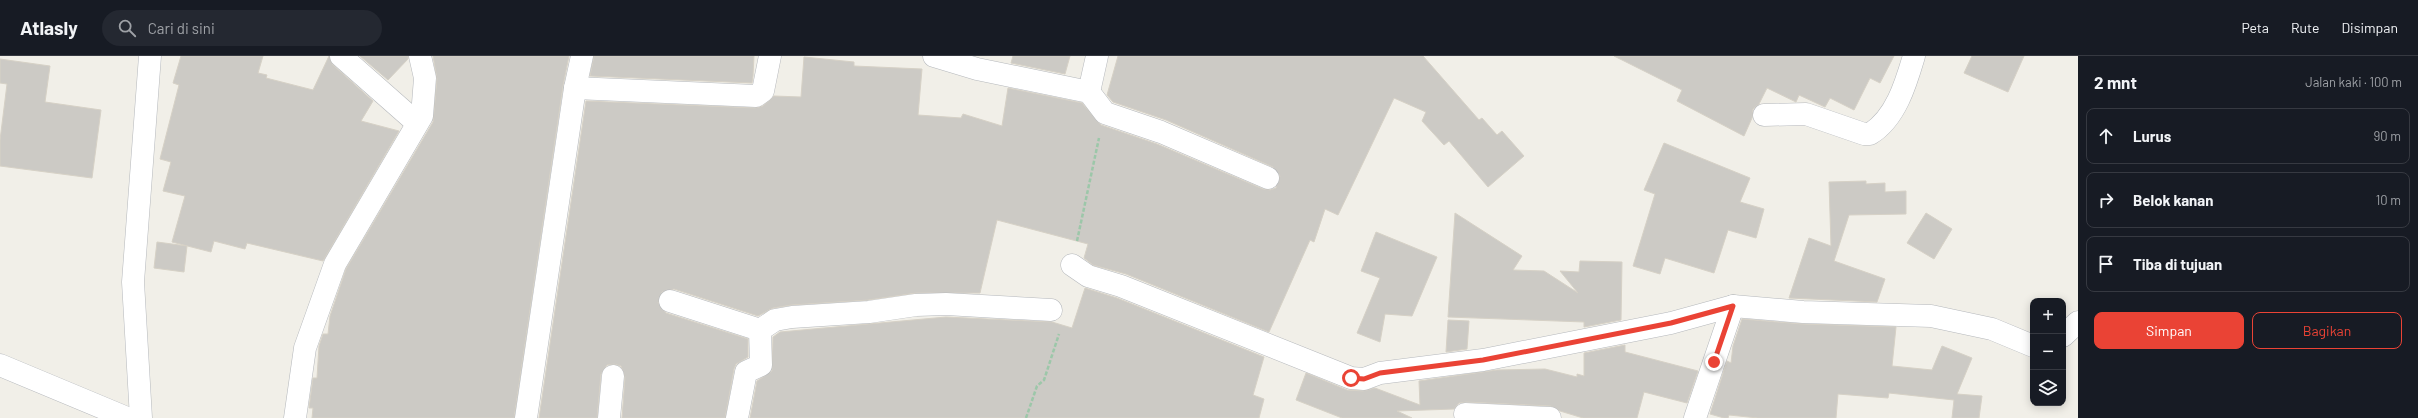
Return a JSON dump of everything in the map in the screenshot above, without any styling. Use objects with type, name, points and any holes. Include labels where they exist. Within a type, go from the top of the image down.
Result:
[{"type":"street","points":[[140,418],[133,282],[150,56]]},
{"type":"street","points":[[341,56],[417,123]]},
{"type":"street","points":[[295,418],[305,348],[335,264],[422,116],[425,78],[420,56]]},
{"type":"street","points":[[526,418],[575,88],[582,56]]},
{"type":"street","points":[[575,88],[756,96],[763,91],[770,56]]},
{"type":"street","points":[[934,56],[977,69],[1089,92],[1105,114],[1161,132],[1268,178]]},
{"type":"street","points":[[1089,92],[1097,56]]},
{"type":"street","points":[[1764,115],[1806,114],[1864,134],[1870,134],[1890,113],[1905,87],[1914,56]]},
{"type":"street","points":[[1072,265],[1088,276],[1121,286],[1351,378],[1491,358],[1671,323],[1733,306],[1803,312],[1931,316],[1992,329],[2030,345]]},
{"type":"street","points":[[670,301],[760,330]]},
{"type":"street","points":[[760,330],[775,320],[792,317],[869,312],[916,305],[946,304],[1050,310]]},
{"type":"street","points":[[1695,418],[1733,306]]},
{"type":"street","points":[[2065,334],[2078,322]]},
{"type":"street","points":[[737,418],[746,372],[761,365],[760,330]]},
{"type":"street","points":[[0,365],[127,418]]},
{"type":"street","points":[[609,418],[613,376]]},
{"type":"street","points":[[1465,414],[1550,418]]},
{"type":"building","points":[[181,56],[263,56],[258,73],[267,75],[266,78],[313,90],[329,56],[333,65],[373,101],[361,121],[399,131],[323,261],[247,243],[245,249],[214,241],[211,252],[172,242],[185,196],[163,191],[171,162],[160,159],[179,85],[173,83]]},
{"type":"building","points":[[360,56],[408,56],[408,59],[388,80]]},
{"type":"building","points":[[433,56],[569,56],[563,86],[514,418],[312,418],[313,408],[309,408],[313,378],[317,378],[319,346],[323,334],[328,334],[330,316],[346,269],[433,122],[437,79]]},
{"type":"building","points":[[594,56],[754,56],[752,83],[590,76]]},
{"type":"building","points":[[1013,56],[1070,56],[1065,74],[1011,63]]},
{"type":"building","points":[[1118,56],[1423,56],[1479,120],[1482,118],[1497,135],[1502,131],[1524,156],[1488,187],[1449,141],[1444,145],[1422,121],[1426,112],[1394,98],[1338,215],[1325,209],[1314,242],[1310,240],[1269,332],[1126,274],[1093,265],[1084,258],[1088,244],[997,220],[980,293],[916,293],[868,300],[791,305],[773,308],[758,316],[674,289],[662,292],[658,303],[666,313],[748,339],[748,357],[736,364],[734,369],[725,418],[622,418],[625,377],[621,366],[614,364],[607,365],[601,374],[597,418],[539,418],[586,101],[755,108],[763,106],[774,96],[801,97],[804,57],[854,62],[854,66],[922,69],[918,115],[961,118],[963,114],[1002,126],[1008,88],[1082,103],[1101,125],[1157,144],[1263,189],[1270,190],[1276,188],[1280,176],[1273,167],[1166,120],[1113,102],[1107,95]]},
{"type":"building","points":[[1614,56],[1894,56],[1880,83],[1870,78],[1854,110],[1830,98],[1825,107],[1799,95],[1796,102],[1767,88],[1759,104],[1753,109],[1752,118],[1744,136],[1677,101],[1682,90]]},
{"type":"building","points":[[1972,56],[2024,56],[2008,92],[1964,73]]},
{"type":"building","points":[[0,59],[50,66],[45,102],[101,110],[92,178],[0,166],[0,140],[7,84],[0,83]]},
{"type":"building","points":[[1664,143],[1750,178],[1740,202],[1764,209],[1756,238],[1728,230],[1714,273],[1665,258],[1660,274],[1633,266],[1655,194],[1644,190]]},
{"type":"building","points":[[1866,181],[1866,184],[1885,183],[1885,192],[1906,191],[1906,214],[1849,215],[1834,261],[1885,279],[1877,302],[1789,298],[1809,238],[1831,246],[1829,182]]},
{"type":"building","points":[[1455,213],[1522,256],[1513,270],[1544,271],[1578,293],[1560,271],[1579,272],[1580,261],[1622,262],[1621,320],[1584,327],[1584,322],[1448,317]]},
{"type":"building","points":[[1926,213],[1952,229],[1934,259],[1907,243]]},
{"type":"building","points":[[1376,232],[1437,257],[1412,316],[1385,314],[1380,342],[1357,333],[1380,278],[1361,271]]},
{"type":"building","points":[[157,242],[187,246],[184,272],[154,268]]},
{"type":"building","points":[[1085,288],[1117,298],[1264,357],[1253,395],[1264,399],[1259,418],[750,418],[757,381],[772,371],[773,337],[780,332],[946,317],[1052,322],[1072,328]]},
{"type":"building","points":[[1742,319],[1802,324],[1896,327],[1892,366],[1932,370],[1942,346],[1972,358],[1957,394],[1982,396],[1979,418],[1952,418],[1954,400],[1889,393],[1888,398],[1838,394],[1836,418],[1758,418],[1729,415],[1728,418],[1724,418],[1710,414],[1727,361],[1731,363],[1733,346]]},
{"type":"building","points":[[1448,320],[1469,321],[1467,349],[1446,352]]},
{"type":"building","points":[[1625,345],[1625,352],[1698,371],[1687,403],[1644,392],[1637,418],[1583,418],[1560,411],[1551,406],[1466,402],[1459,403],[1454,409],[1397,411],[1412,418],[1342,418],[1296,400],[1306,373],[1347,390],[1363,391],[1375,388],[1420,405],[1419,381],[1497,370],[1545,369],[1577,377],[1577,374],[1584,376],[1584,353]]},
{"type":"route","points":[[1351,378],[1364,379],[1380,373],[1483,360],[1671,323],[1733,306],[1714,362]]}]
